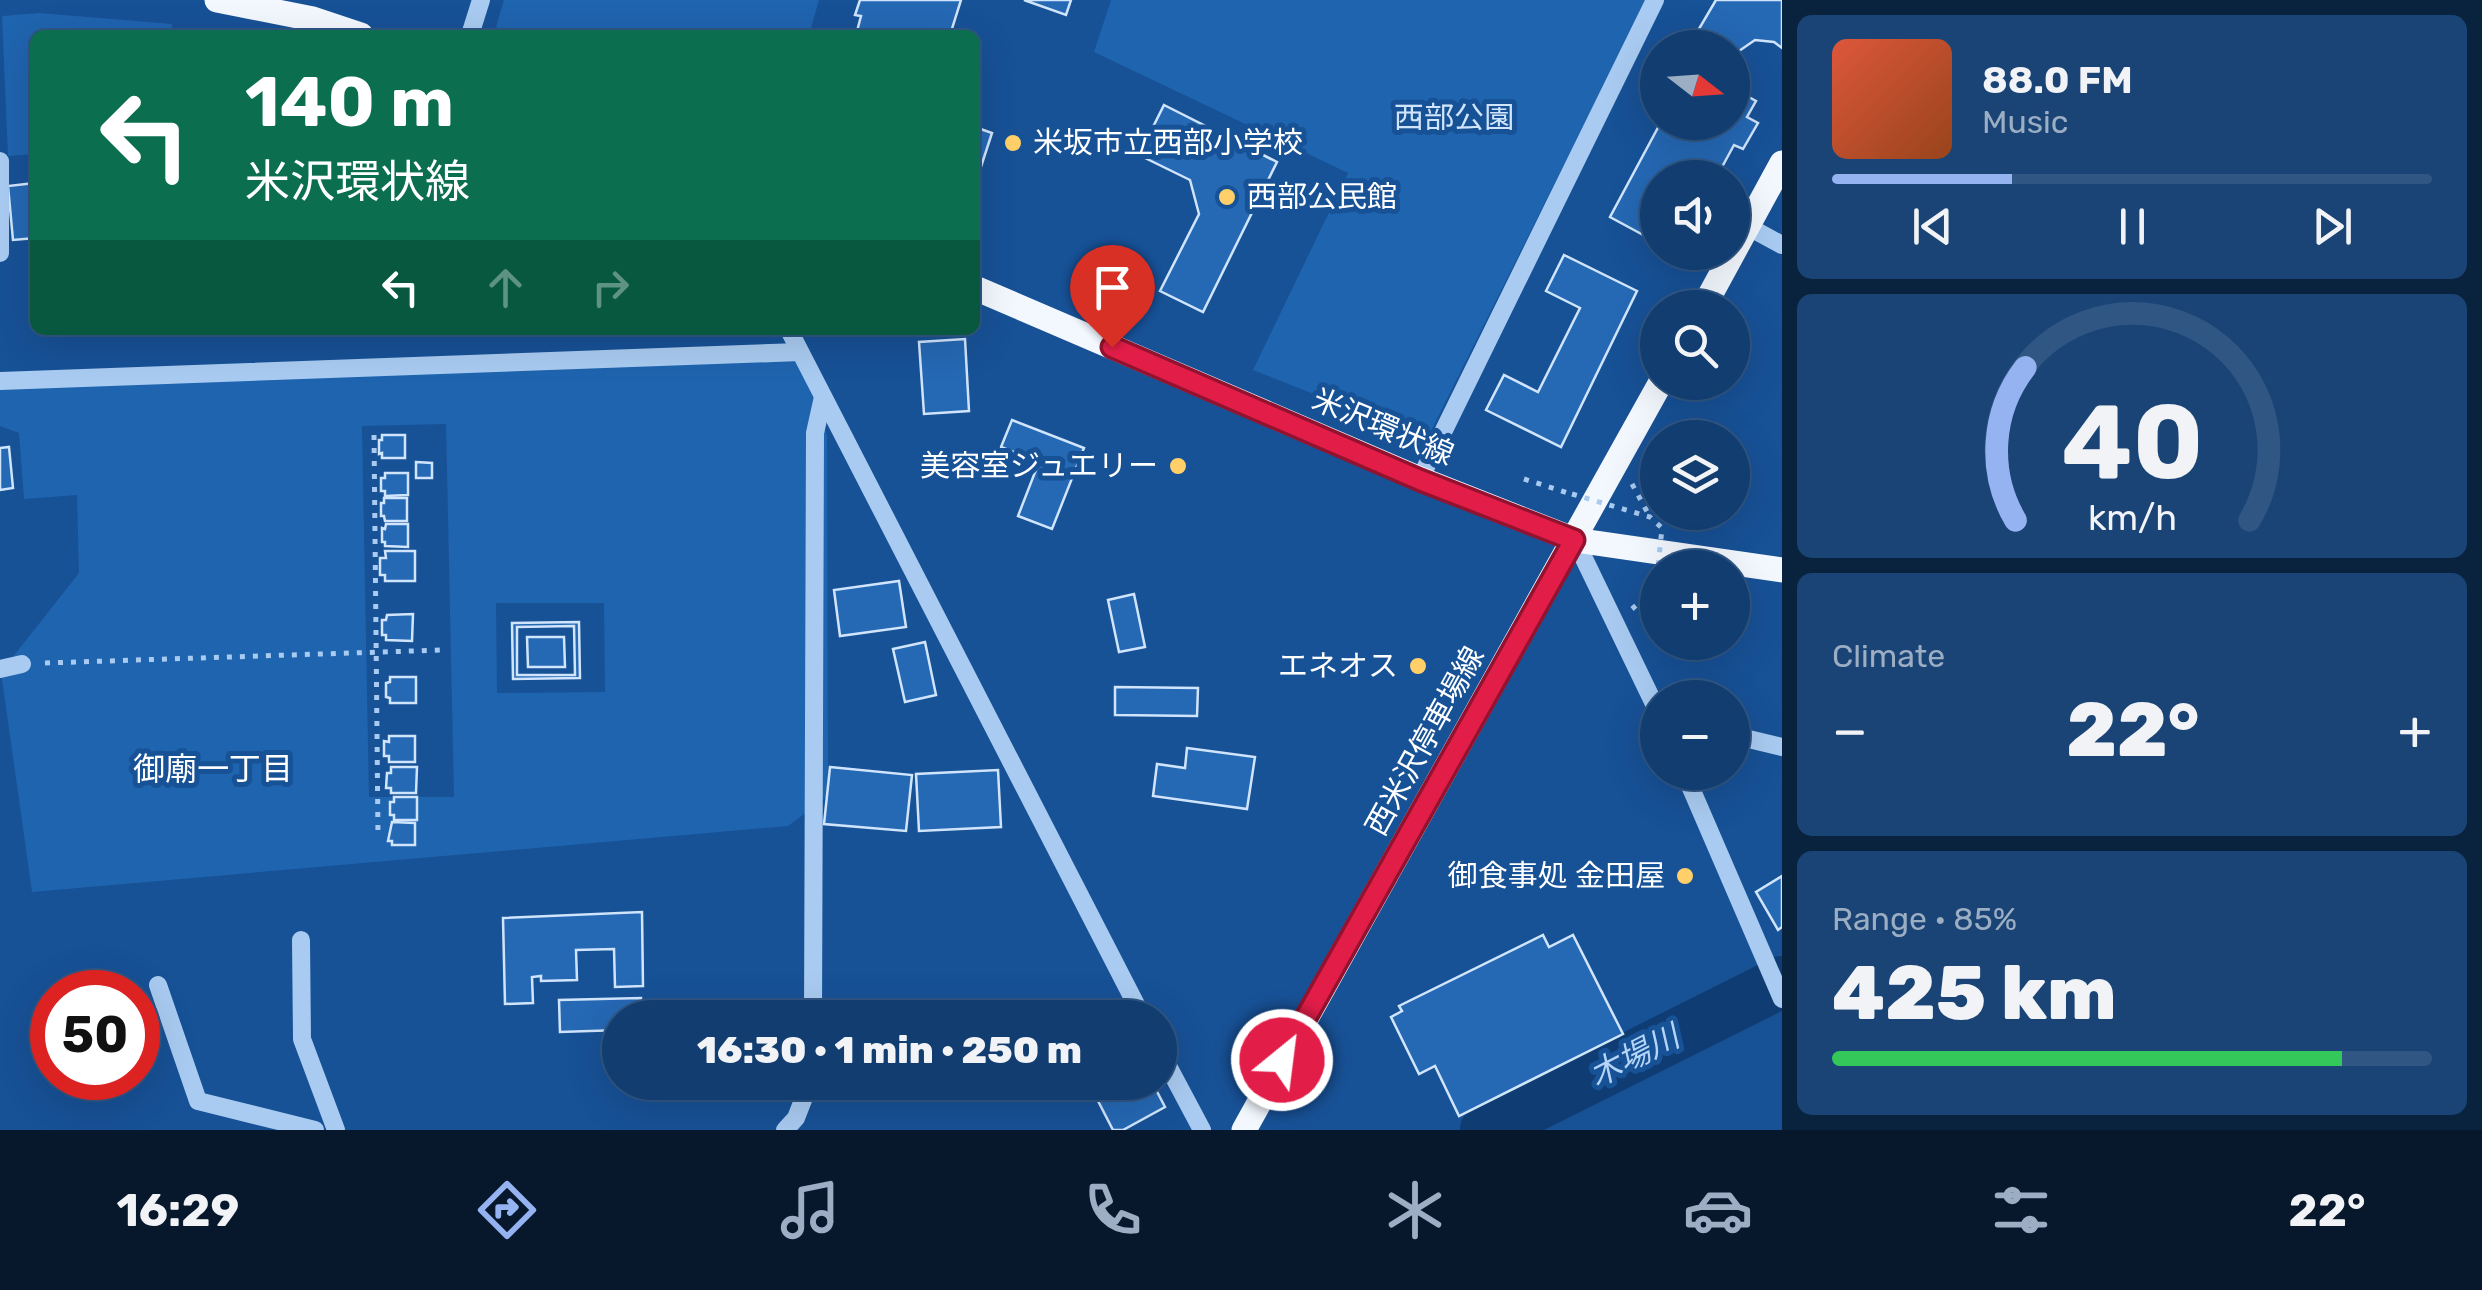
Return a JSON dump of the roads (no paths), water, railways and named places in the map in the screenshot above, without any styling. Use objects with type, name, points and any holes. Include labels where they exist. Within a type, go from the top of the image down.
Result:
[{"type":"main road","points":[[216,0],[312,18],[347,30]]},
{"type":"main road","points":[[1750,221],[1782,163]]},
{"type":"main road","name":"米沢環状線","points":[[980,290],[1420,480],[1574,540],[1782,570]]},
{"type":"main road","name":"西米沢停車場線","points":[[1244,1130],[1651,400]]},
{"type":"street","points":[[472,30],[481,0]]},
{"type":"street","points":[[1420,480],[1654,0]]},
{"type":"street","points":[[0,161],[0,252]]},
{"type":"street","points":[[1750,228],[1782,244]]},
{"type":"street","points":[[792,335],[1133,1000]]},
{"type":"street","points":[[0,380],[800,352]]},
{"type":"street","points":[[813,1000],[815,433],[823,397]]},
{"type":"street","points":[[1574,540],[1642,680]]},
{"type":"street","points":[[0,669],[22,664]]},
{"type":"street","points":[[1750,739],[1782,747]]},
{"type":"street","points":[[1692,790],[1781,998]]},
{"type":"street","points":[[301,940],[302,1039],[336,1130]]},
{"type":"street","points":[[160,991],[198,1101],[316,1130]]},
{"type":"street","points":[[1177,1082],[1202,1130]]},
{"type":"street","points":[[785,1130],[796,1118],[803,1100]]},
{"type":"waterway","name":"木場川","points":[[1486,1130],[1782,982]]},
{"type":"place","name":"米坂市立西部小学校","points":[[1013,143]]},
{"type":"place","name":"西部公民館","points":[[1227,197]]},
{"type":"place","name":"美容室ジュエリー","points":[[1178,466]]},
{"type":"place","name":"エネオス","points":[[1418,666]]},
{"type":"place","name":"御食事処 金田屋","points":[[1685,876]]},
{"type":"district","name":"御廟一丁目","points":[[213,769]]},
{"type":"park label","name":"西部公園","points":[[1454,118]]}]
